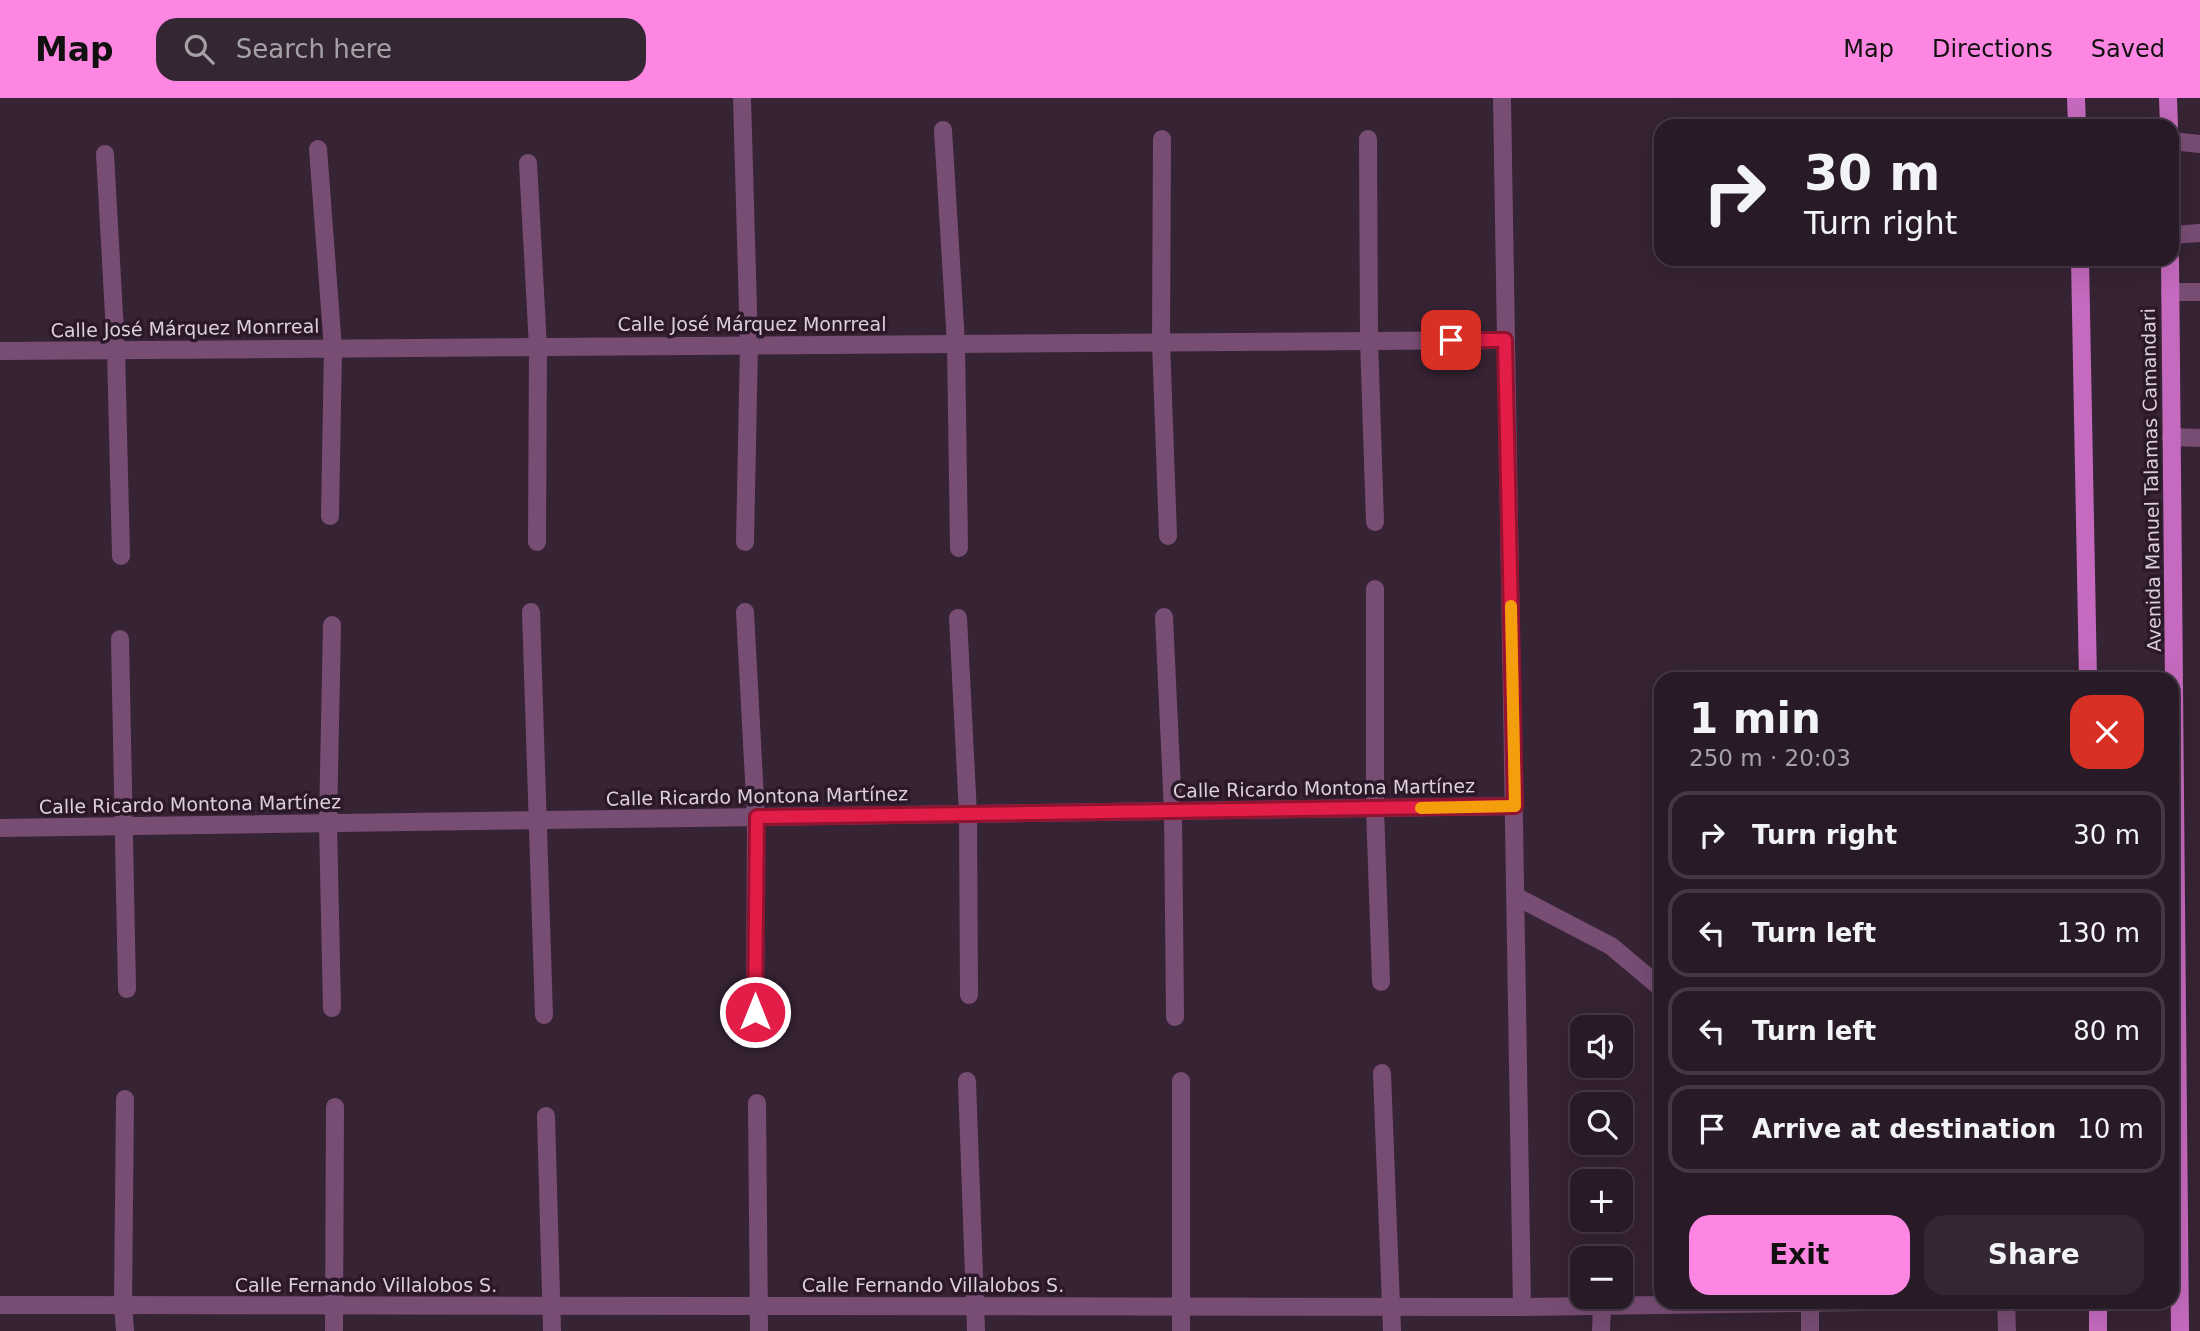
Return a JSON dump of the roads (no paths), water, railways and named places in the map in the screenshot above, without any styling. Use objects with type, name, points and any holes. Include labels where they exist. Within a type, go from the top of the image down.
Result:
[{"type":"main road","points":[[2076,98],[2077,119]]},
{"type":"main road","points":[[2168,98],[2169,119]]},
{"type":"main road","points":[[2080,266],[2088,672]]},
{"type":"main road","name":"Avenida Manuel Talamas Camandari","points":[[2170,266],[2173,672]]},
{"type":"main road","name":"Avenida Manuel Talamas Camandari","points":[[2179,1232],[2180,1331]]},
{"type":"main road","points":[[2098,1309],[2098,1331]]},
{"type":"street","points":[[742,98],[749,345],[745,542]]},
{"type":"street","points":[[1502,98],[1522,1307]]},
{"type":"street","points":[[943,130],[956,344],[959,548]]},
{"type":"street","points":[[1162,139],[1161,342],[1168,536]]},
{"type":"street","points":[[1368,139],[1369,340],[1375,522]]},
{"type":"street","points":[[2179,142],[2200,144]]},
{"type":"street","points":[[318,149],[332,348],[330,516]]},
{"type":"street","points":[[105,154],[116,350],[121,556]]},
{"type":"street","points":[[528,163],[538,347],[537,542]]},
{"type":"street","points":[[2179,234],[2200,233]]},
{"type":"street","points":[[2170,292],[2200,292]]},
{"type":"street","name":"Calle José Márquez Monrreal","points":[[0,351],[1505,340]]},
{"type":"street","points":[[2171,437],[2200,438]]},
{"type":"street","points":[[1375,589],[1375,808],[1381,982]]},
{"type":"street","points":[[531,612],[544,1015]]},
{"type":"street","points":[[745,612],[757,817],[755,1012]]},
{"type":"street","points":[[1164,617],[1173,811],[1175,1017]]},
{"type":"street","points":[[958,618],[968,814],[970,995]]},
{"type":"street","points":[[332,625],[328,823],[332,1008]]},
{"type":"street","points":[[120,639],[127,989]]},
{"type":"street","name":"Calle Ricardo Montona Martínez","points":[[0,828],[1515,806]]},
{"type":"street","points":[[1517,897],[1611,946],[1654,982]]},
{"type":"street","points":[[1382,1073],[1392,1331]]},
{"type":"street","points":[[967,1081],[976,1331]]},
{"type":"street","points":[[1181,1081],[1181,1331]]},
{"type":"street","points":[[125,1099],[125,1331]]},
{"type":"street","points":[[757,1103],[759,1331]]},
{"type":"street","points":[[334,1331],[335,1107]]},
{"type":"street","points":[[546,1116],[552,1331]]},
{"type":"street","name":"Calle Fernando Villalobos S.","points":[[0,1305],[1570,1306]]},
{"type":"street","name":"Calle Fernando Villalobos S.","points":[[1633,1306],[1654,1305]]},
{"type":"street","points":[[1601,1331],[1602,1309]]},
{"type":"street","points":[[1810,1309],[1810,1331]]},
{"type":"street","points":[[2006,1309],[2007,1331]]}]
